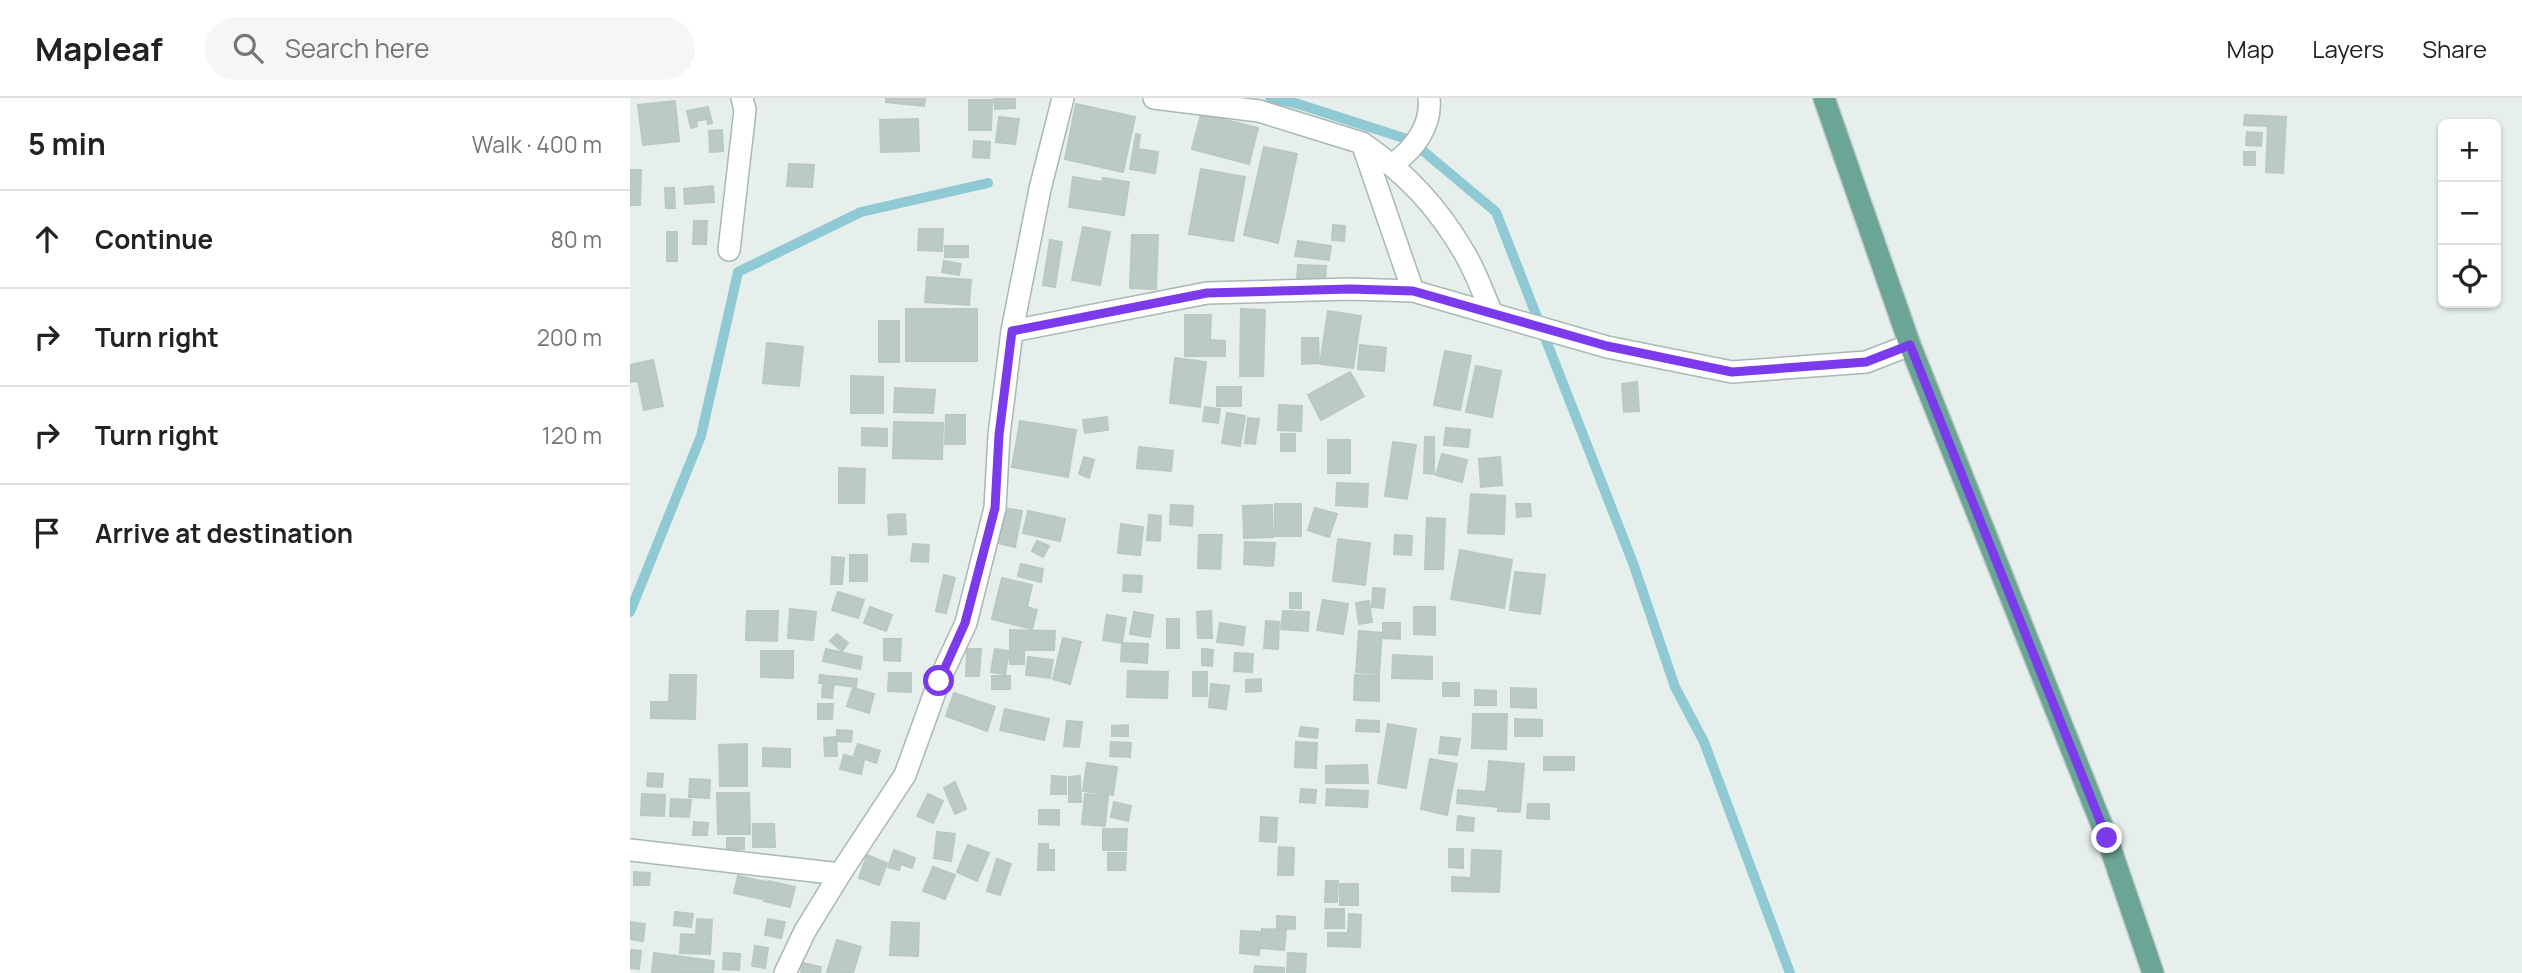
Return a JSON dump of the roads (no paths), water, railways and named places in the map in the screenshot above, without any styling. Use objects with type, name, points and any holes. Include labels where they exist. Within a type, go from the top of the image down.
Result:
[{"type":"main road","points":[[1824,98],[1910,345],[2107,838],[2153,973]]},
{"type":"street","points":[[729,250],[743,134],[745,110],[742,98]]},
{"type":"street","points":[[785,973],[805,931],[905,775],[939,681],[965,623],[995,508],[999,435],[1012,331],[1040,189],[1063,98]]},
{"type":"street","points":[[1154,98],[1259,111],[1401,158],[1466,255],[1492,313]]},
{"type":"street","points":[[1401,158],[1426,126],[1429,98]]},
{"type":"street","points":[[1362,143],[1413,291]]},
{"type":"street","points":[[1012,331],[1207,293],[1350,289],[1413,291],[1607,346],[1732,372],[1866,362],[1910,345]]},
{"type":"street","points":[[630,850],[840,874]]},
{"type":"waterway","points":[[1270,98],[1295,103],[1410,140],[1496,212],[1633,563],[1675,687],[1704,742],[1790,973]]},
{"type":"waterway","points":[[630,612],[701,436],[738,272],[861,212],[988,183]]}]
